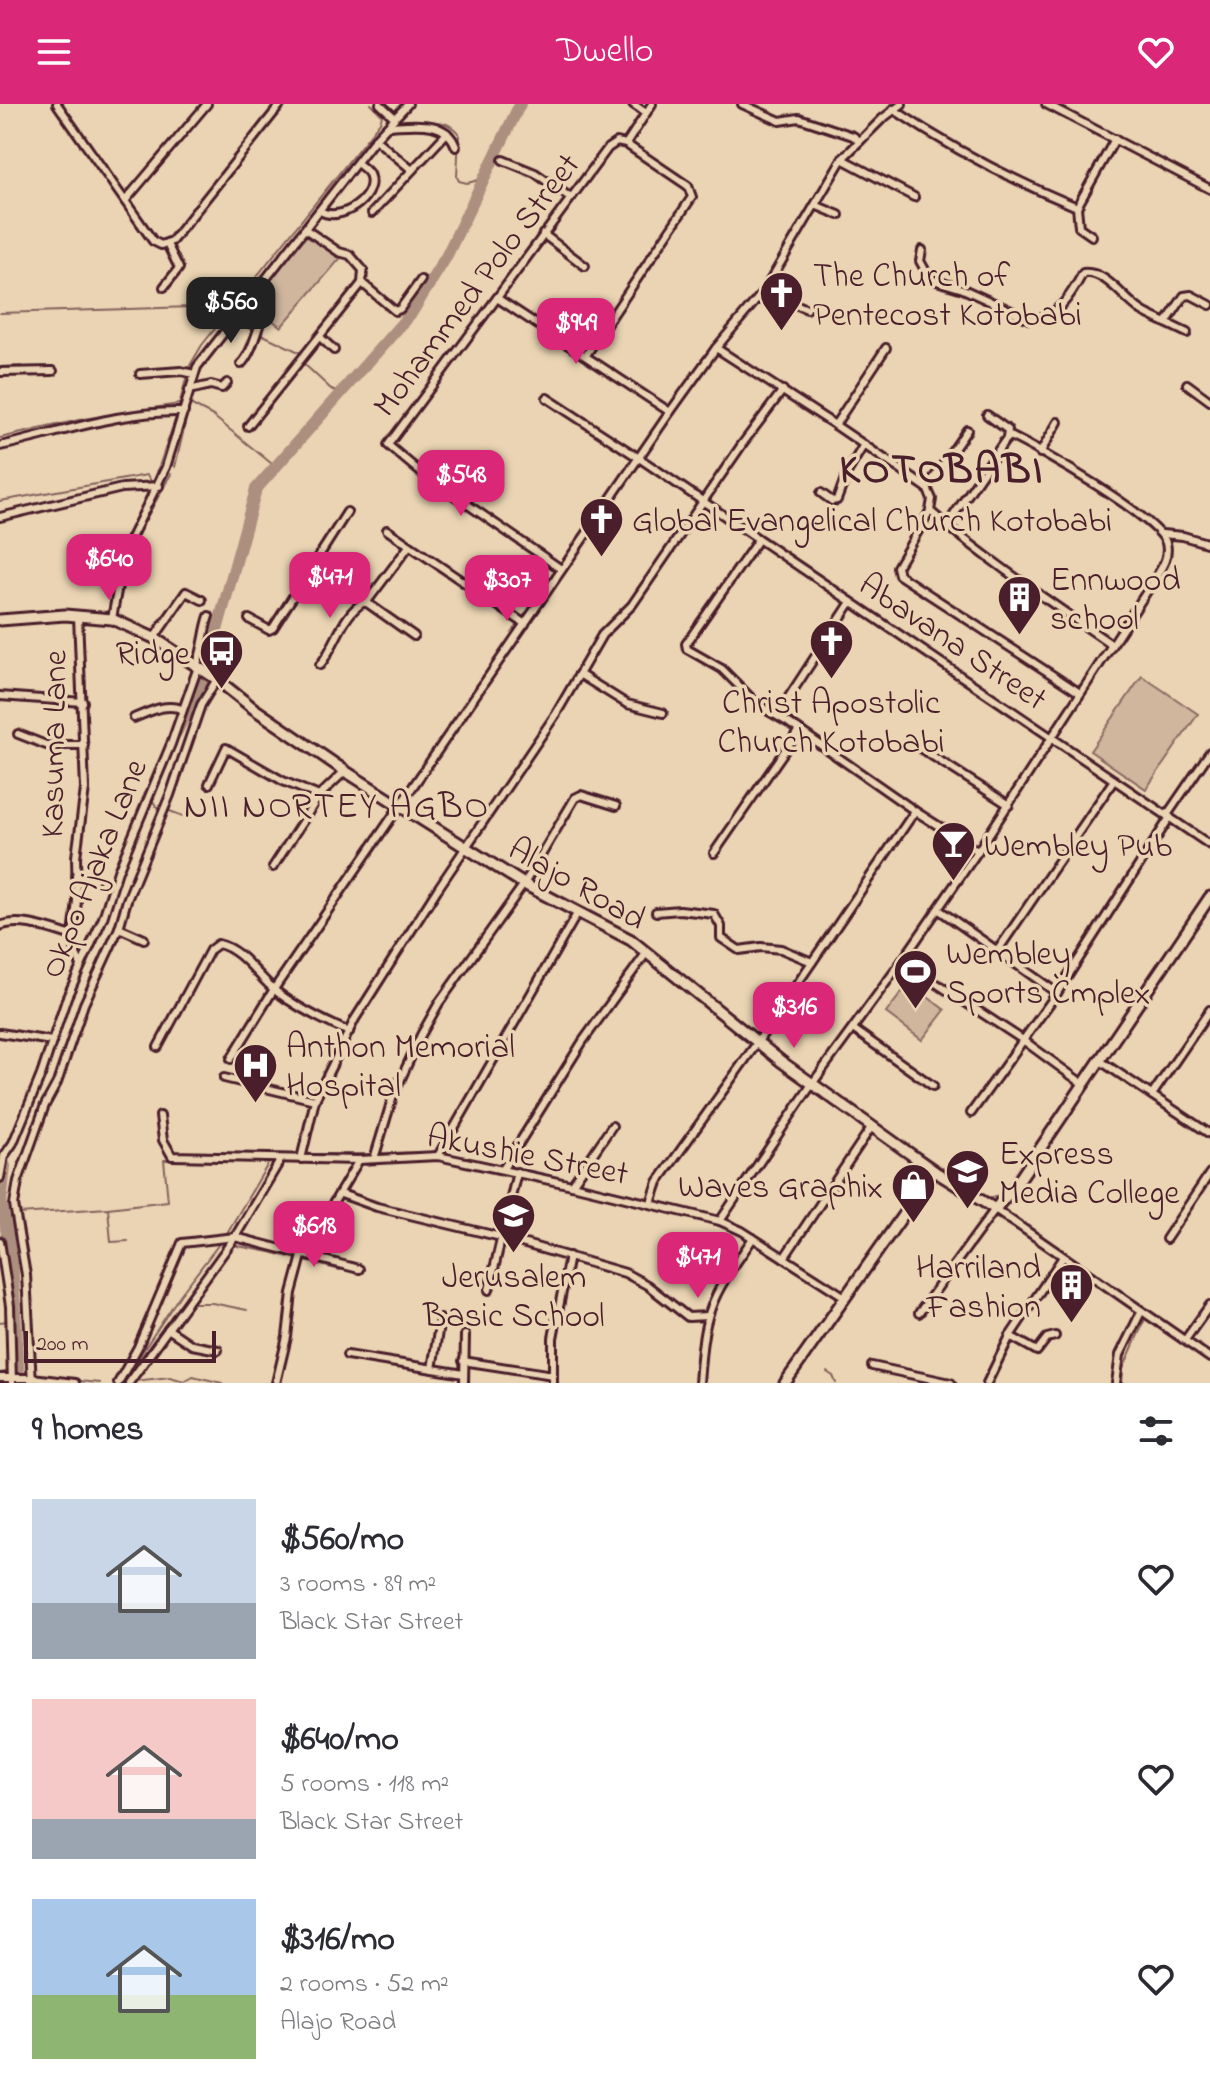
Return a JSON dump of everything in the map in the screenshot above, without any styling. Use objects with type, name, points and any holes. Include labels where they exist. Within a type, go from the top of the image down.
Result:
[{"type":"street","points":[[57,104],[153,241],[167,244],[281,104]]},
{"type":"street","points":[[125,201],[207,104]]},
{"type":"street","points":[[380,104],[395,118]]},
{"type":"street","points":[[112,619],[124,552],[159,486],[194,374],[209,348],[375,139],[408,104]]},
{"type":"street","points":[[633,104],[646,113]]},
{"type":"street","name":"Mohammed Polo Street","points":[[561,569],[419,471],[388,445],[613,143],[623,144],[652,104]]},
{"type":"street","points":[[742,104],[780,121],[804,119],[852,135],[860,141]]},
{"type":"street","points":[[231,1059],[274,989],[561,569],[716,348],[764,291],[842,159],[902,104]]},
{"type":"street","points":[[1046,104],[1209,186]]},
{"type":"street","points":[[893,109],[997,172],[1077,207]]},
{"type":"street","points":[[388,126],[429,125],[447,133],[456,147]]},
{"type":"street","points":[[372,213],[447,133]]},
{"type":"street","points":[[375,139],[412,170]]},
{"type":"street","points":[[1092,236],[1079,227],[1077,207],[1115,139]]},
{"type":"street","points":[[586,355],[692,197],[688,186],[623,144]]},
{"type":"street","points":[[842,159],[914,197]]},
{"type":"street","points":[[503,160],[535,173],[571,198]]},
{"type":"street","points":[[320,211],[329,216],[344,214],[362,199],[371,182],[367,172],[357,163]]},
{"type":"street","points":[[815,205],[839,215]]},
{"type":"street","points":[[248,426],[362,283],[363,270],[350,255],[339,252],[305,229]]},
{"type":"street","points":[[543,234],[585,266]]},
{"type":"street","points":[[164,287],[179,268],[167,244]]},
{"type":"street","points":[[922,250],[920,261],[930,279],[963,289],[1029,319],[1040,320],[1061,308],[1083,273],[1088,272],[1100,276],[1144,313],[1187,333]]},
{"type":"street","points":[[362,283],[395,311],[400,309],[421,280]]},
{"type":"street","points":[[764,291],[807,309]]},
{"type":"street","points":[[1166,323],[1184,296],[1191,295],[1210,305]]},
{"type":"street","points":[[497,298],[670,412]]},
{"type":"street","points":[[241,364],[248,357],[251,341],[262,317],[244,304]]},
{"type":"street","points":[[320,337],[334,350]]},
{"type":"street","points":[[716,348],[927,488],[932,499],[930,511],[897,567],[899,575],[1080,693]]},
{"type":"street","points":[[835,425],[886,348]]},
{"type":"street","points":[[0,372],[53,371]]},
{"type":"street","points":[[140,374],[181,371],[194,374]]},
{"type":"street","points":[[189,390],[211,385],[222,388],[227,383]]},
{"type":"street","points":[[1187,384],[1210,401]]},
{"type":"street","points":[[301,1159],[315,1100],[355,1019],[437,890],[556,714],[602,635],[632,605],[702,501],[783,390]]},
{"type":"street","name":"Abavana Street","points":[[547,398],[1210,845]]},
{"type":"street","points":[[0,446],[160,411],[184,412]]},
{"type":"street","points":[[947,525],[1007,438],[1007,428],[987,415]]},
{"type":"street","points":[[1040,453],[1058,422]]},
{"type":"street","points":[[927,488],[967,430]]},
{"type":"street","points":[[720,1221],[812,1084],[978,851],[1164,564],[1167,547],[1162,534],[1123,502],[1016,439],[1007,438]]},
{"type":"street","points":[[821,493],[832,501],[837,500],[847,473],[863,446]]},
{"type":"street","points":[[0,517],[122,488],[159,486]]},
{"type":"street","points":[[930,511],[990,560],[1111,644]]},
{"type":"street","points":[[249,619],[269,630],[273,628],[347,512]]},
{"type":"street","points":[[387,530],[525,624]]},
{"type":"street","points":[[1162,534],[1210,544]]},
{"type":"street","points":[[758,540],[686,647],[722,669],[758,705],[978,851]]},
{"type":"street","points":[[320,665],[351,611],[365,602],[409,546]]},
{"type":"street","points":[[312,564],[414,636]]},
{"type":"street","points":[[154,638],[186,592],[202,600]]},
{"type":"street","points":[[777,715],[851,602]]},
{"type":"street","name":"Alajo Road","points":[[0,620],[55,615],[112,619],[154,638],[216,678],[253,708],[345,771],[524,884],[613,930],[647,952],[812,1084],[934,1171],[995,1209]]},
{"type":"street","name":"Kasuma Lane","points":[[78,616],[85,789],[73,936],[82,966]]},
{"type":"street","name":"Okpo Ajaka Lane","points":[[0,1178],[4,1156],[13,1143],[67,997],[103,918],[118,871],[171,744],[204,649],[204,631],[209,616]]},
{"type":"street","points":[[579,674],[627,704],[663,713]]},
{"type":"street","points":[[32,1380],[26,1275],[14,1205],[18,1181],[84,1004],[119,928],[201,705],[216,678]]},
{"type":"street","points":[[0,696],[83,702]]},
{"type":"street","points":[[134,718],[163,706],[182,709]]},
{"type":"street","points":[[714,853],[799,730]]},
{"type":"street","points":[[18,734],[46,745],[84,745]]},
{"type":"street","points":[[909,741],[1009,805]]},
{"type":"street","points":[[209,784],[226,748],[283,781],[319,796]]},
{"type":"street","points":[[971,1113],[1057,993],[1210,752]]},
{"type":"street","points":[[273,867],[319,796],[345,771]]},
{"type":"street","points":[[998,950],[1114,780]]},
{"type":"street","points":[[374,1159],[393,1096],[421,1035],[439,1003],[524,884],[575,798],[581,795],[616,806]]},
{"type":"street","points":[[651,1203],[658,1182],[915,811]]},
{"type":"street","points":[[76,876],[95,879]]},
{"type":"street","points":[[919,1313],[1015,1186],[1210,897]]},
{"type":"street","points":[[938,909],[1057,993]]},
{"type":"street","points":[[656,912],[680,910],[714,914],[720,922],[723,941],[739,950],[761,947],[786,951],[812,962]]},
{"type":"street","points":[[438,1156],[578,912]]},
{"type":"street","points":[[0,926],[8,922],[22,923],[73,936]]},
{"type":"street","points":[[119,928],[144,939]]},
{"type":"street","points":[[158,1047],[214,945],[218,944],[230,948],[274,989],[316,1018],[349,1032]]},
{"type":"street","points":[[503,1169],[583,1041],[647,952]]},
{"type":"street","points":[[902,961],[1023,1040],[1083,1084]]},
{"type":"street","points":[[1152,1095],[1209,1012]]},
{"type":"street","points":[[853,1029],[933,1086]]},
{"type":"street","points":[[0,1033],[52,1041]]},
{"type":"street","points":[[1099,1060],[1210,1134]]},
{"type":"street","points":[[224,1078],[315,1100]]},
{"type":"street","name":"Akushie Street","points":[[160,1116],[163,1140],[172,1156],[359,1160],[438,1156],[720,1221],[753,1238],[845,1297]]},
{"type":"street","points":[[572,1185],[612,1126]]},
{"type":"street","points":[[784,1258],[872,1126]]},
{"type":"street","points":[[129,1383],[235,1237],[281,1159]]},
{"type":"street","points":[[276,1383],[302,1256],[359,1160]]},
{"type":"street","points":[[785,1383],[934,1171]]},
{"type":"street","points":[[489,1290],[517,1172]]},
{"type":"street","points":[[1166,1239],[1210,1173]]},
{"type":"street","points":[[341,1194],[377,1207],[501,1237],[630,1275],[688,1317],[708,1316]]},
{"type":"street","points":[[995,1209],[1210,1358]]},
{"type":"street","points":[[118,1383],[138,1347],[182,1243],[235,1237],[359,1269]]},
{"type":"street","points":[[699,1383],[708,1316],[722,1285],[753,1238]]},
{"type":"street","points":[[0,1241],[10,1306],[12,1380]]},
{"type":"street","points":[[463,1361],[553,1379],[553,1338],[569,1256]]},
{"type":"street","points":[[987,1383],[1010,1336],[1063,1257]]},
{"type":"street","points":[[1185,1340],[1210,1305]]},
{"type":"street","points":[[1116,1383],[1120,1355],[1141,1312]]},
{"type":"street","points":[[432,1369],[440,1319]]},
{"type":"street","points":[[168,1329],[192,1345],[218,1350]]},
{"type":"street","points":[[464,1383],[465,1335]]},
{"type":"street","points":[[1010,1336],[1037,1351],[1047,1338],[1055,1336]]},
{"type":"street","points":[[347,1355],[464,1374]]},
{"type":"street","points":[[872,1366],[951,1383]]},
{"type":"street","points":[[0,1378],[75,1383]]},
{"type":"shaded area","points":[[311,230],[345,253],[281,327],[252,304]]},
{"type":"shaded area","points":[[1142,676],[1198,714],[1146,789],[1090,751]]},
{"type":"shaded area","name":"Wembley Sports Cmplex","points":[[909,983],[945,1010],[922,1040],[886,1013]]},
{"type":"waterway","points":[[258,138],[287,104]]},
{"type":"waterway","points":[[188,369],[202,345],[380,122],[382,115],[371,104]]},
{"type":"waterway","points":[[176,733],[203,681],[256,489],[412,312],[446,257],[520,104]]},
{"type":"waterway","points":[[421,122],[438,122],[455,129],[459,134],[459,181],[467,183],[483,179]]},
{"type":"waterway","points":[[331,201],[387,131]]},
{"type":"waterway","points":[[235,167],[249,149]]},
{"type":"waterway","points":[[0,313],[192,307],[213,310],[254,331]]},
{"type":"waterway","points":[[259,333],[299,352],[300,358]]},
{"type":"waterway","points":[[303,363],[331,389],[342,394]]},
{"type":"waterway","points":[[0,367],[22,366]]},
{"type":"waterway","points":[[0,501],[147,475],[153,484],[187,375]]},
{"type":"waterway","points":[[175,467],[192,394]]},
{"type":"waterway","points":[[0,438],[83,419],[179,404]]},
{"type":"waterway","points":[[190,404],[213,416],[277,468]]},
{"type":"waterway","points":[[116,613],[131,546],[171,474]]},
{"type":"waterway","points":[[122,619],[144,629]]},
{"type":"waterway","points":[[151,798],[161,808]]},
{"type":"waterway","points":[[167,810],[183,816]]},
{"type":"waterway","points":[[851,1106],[985,1197],[1003,1193]]},
{"type":"waterway","points":[[382,1153],[436,1152]]},
{"type":"waterway","points":[[173,1153],[295,1154]]},
{"type":"waterway","points":[[444,1153],[501,1165]]},
{"type":"waterway","points":[[306,1154],[371,1154]]},
{"type":"waterway","points":[[108,1208],[168,1201],[164,1160],[224,1160]]},
{"type":"waterway","points":[[227,1233],[268,1164]]},
{"type":"waterway","points":[[5,1166],[1,1202],[12,1261],[19,1383]]},
{"type":"waterway","points":[[508,1167],[568,1180]]},
{"type":"waterway","points":[[581,1183],[648,1198]]},
{"type":"waterway","points":[[658,1201],[717,1217]]},
{"type":"waterway","points":[[19,1214],[108,1208],[111,1242],[128,1241]]},
{"type":"waterway","points":[[293,1250],[301,1243],[311,1217]]},
{"type":"waterway","points":[[995,1217],[1057,1258]]},
{"type":"waterway","points":[[732,1222],[783,1253]]},
{"type":"waterway","points":[[739,1233],[748,1238]]},
{"type":"waterway","points":[[123,1381],[180,1295],[222,1240]]},
{"type":"waterway","points":[[232,1245],[340,1270]]},
{"type":"waterway","points":[[775,1256],[837,1296]]},
{"type":"waterway","points":[[789,1257],[842,1291]]},
{"type":"waterway","points":[[1010,1331],[1057,1259]]},
{"type":"waterway","points":[[1063,1261],[1136,1313]]},
{"type":"waterway","points":[[1016,1336],[1063,1264]]},
{"type":"waterway","points":[[780,1383],[838,1296]]},
{"type":"waterway","points":[[189,1303],[212,1303],[247,1310]]},
{"type":"waterway","points":[[1122,1383],[1123,1369],[1145,1319],[1210,1363]]},
{"type":"waterway","points":[[0,1322],[7,1321]]},
{"type":"waterway","points":[[992,1383],[1013,1341]]},
{"type":"waterway","points":[[1113,1383],[1115,1361],[1123,1342]]},
{"type":"waterway","points":[[983,1383],[1003,1343]]},
{"type":"waterway","points":[[14,1366],[17,1360]]},
{"type":"waterway","points":[[0,1373],[11,1371]]},
{"type":"waterway","points":[[827,1372],[836,1383]]},
{"type":"waterway","points":[[134,1381],[170,1377],[184,1381],[193,1376],[222,1383]]},
{"type":"waterway","points":[[77,1381],[100,1383]]},
{"type":"waterway","points":[[0,1383],[8,1383]]},
{"type":"place","name":"The Church of Pentecost Kotobabi","points":[[782,333]]},
{"type":"place","name":"Global Evangelical Church Kotobabi","points":[[601,558]]},
{"type":"place","name":"Ennwood school","points":[[1019,637]]},
{"type":"place","name":"Christ Apostolic Church Kotobabi","points":[[831,680]]},
{"type":"place","name":"Ridge","points":[[221,691]]},
{"type":"place","name":"Wembley Pub","points":[[953,883]]},
{"type":"place","name":"Wembley Sports Cmplex","points":[[915,1011]]},
{"type":"place","name":"Anthon Memorial Hospital","points":[[255,1104]]},
{"type":"place","name":"Express Media College","points":[[968,1211]]},
{"type":"place","name":"Waves Graphix","points":[[914,1224]]},
{"type":"place","name":"Jerusalem Basic School","points":[[514,1254]]},
{"type":"place","name":"Harriland Fashion","points":[[1072,1325]]},
{"type":"district","name":"KOTOBABI","points":[[942,467]]},
{"type":"district","name":"NII NORTEY AGBO","points":[[337,804]]}]
